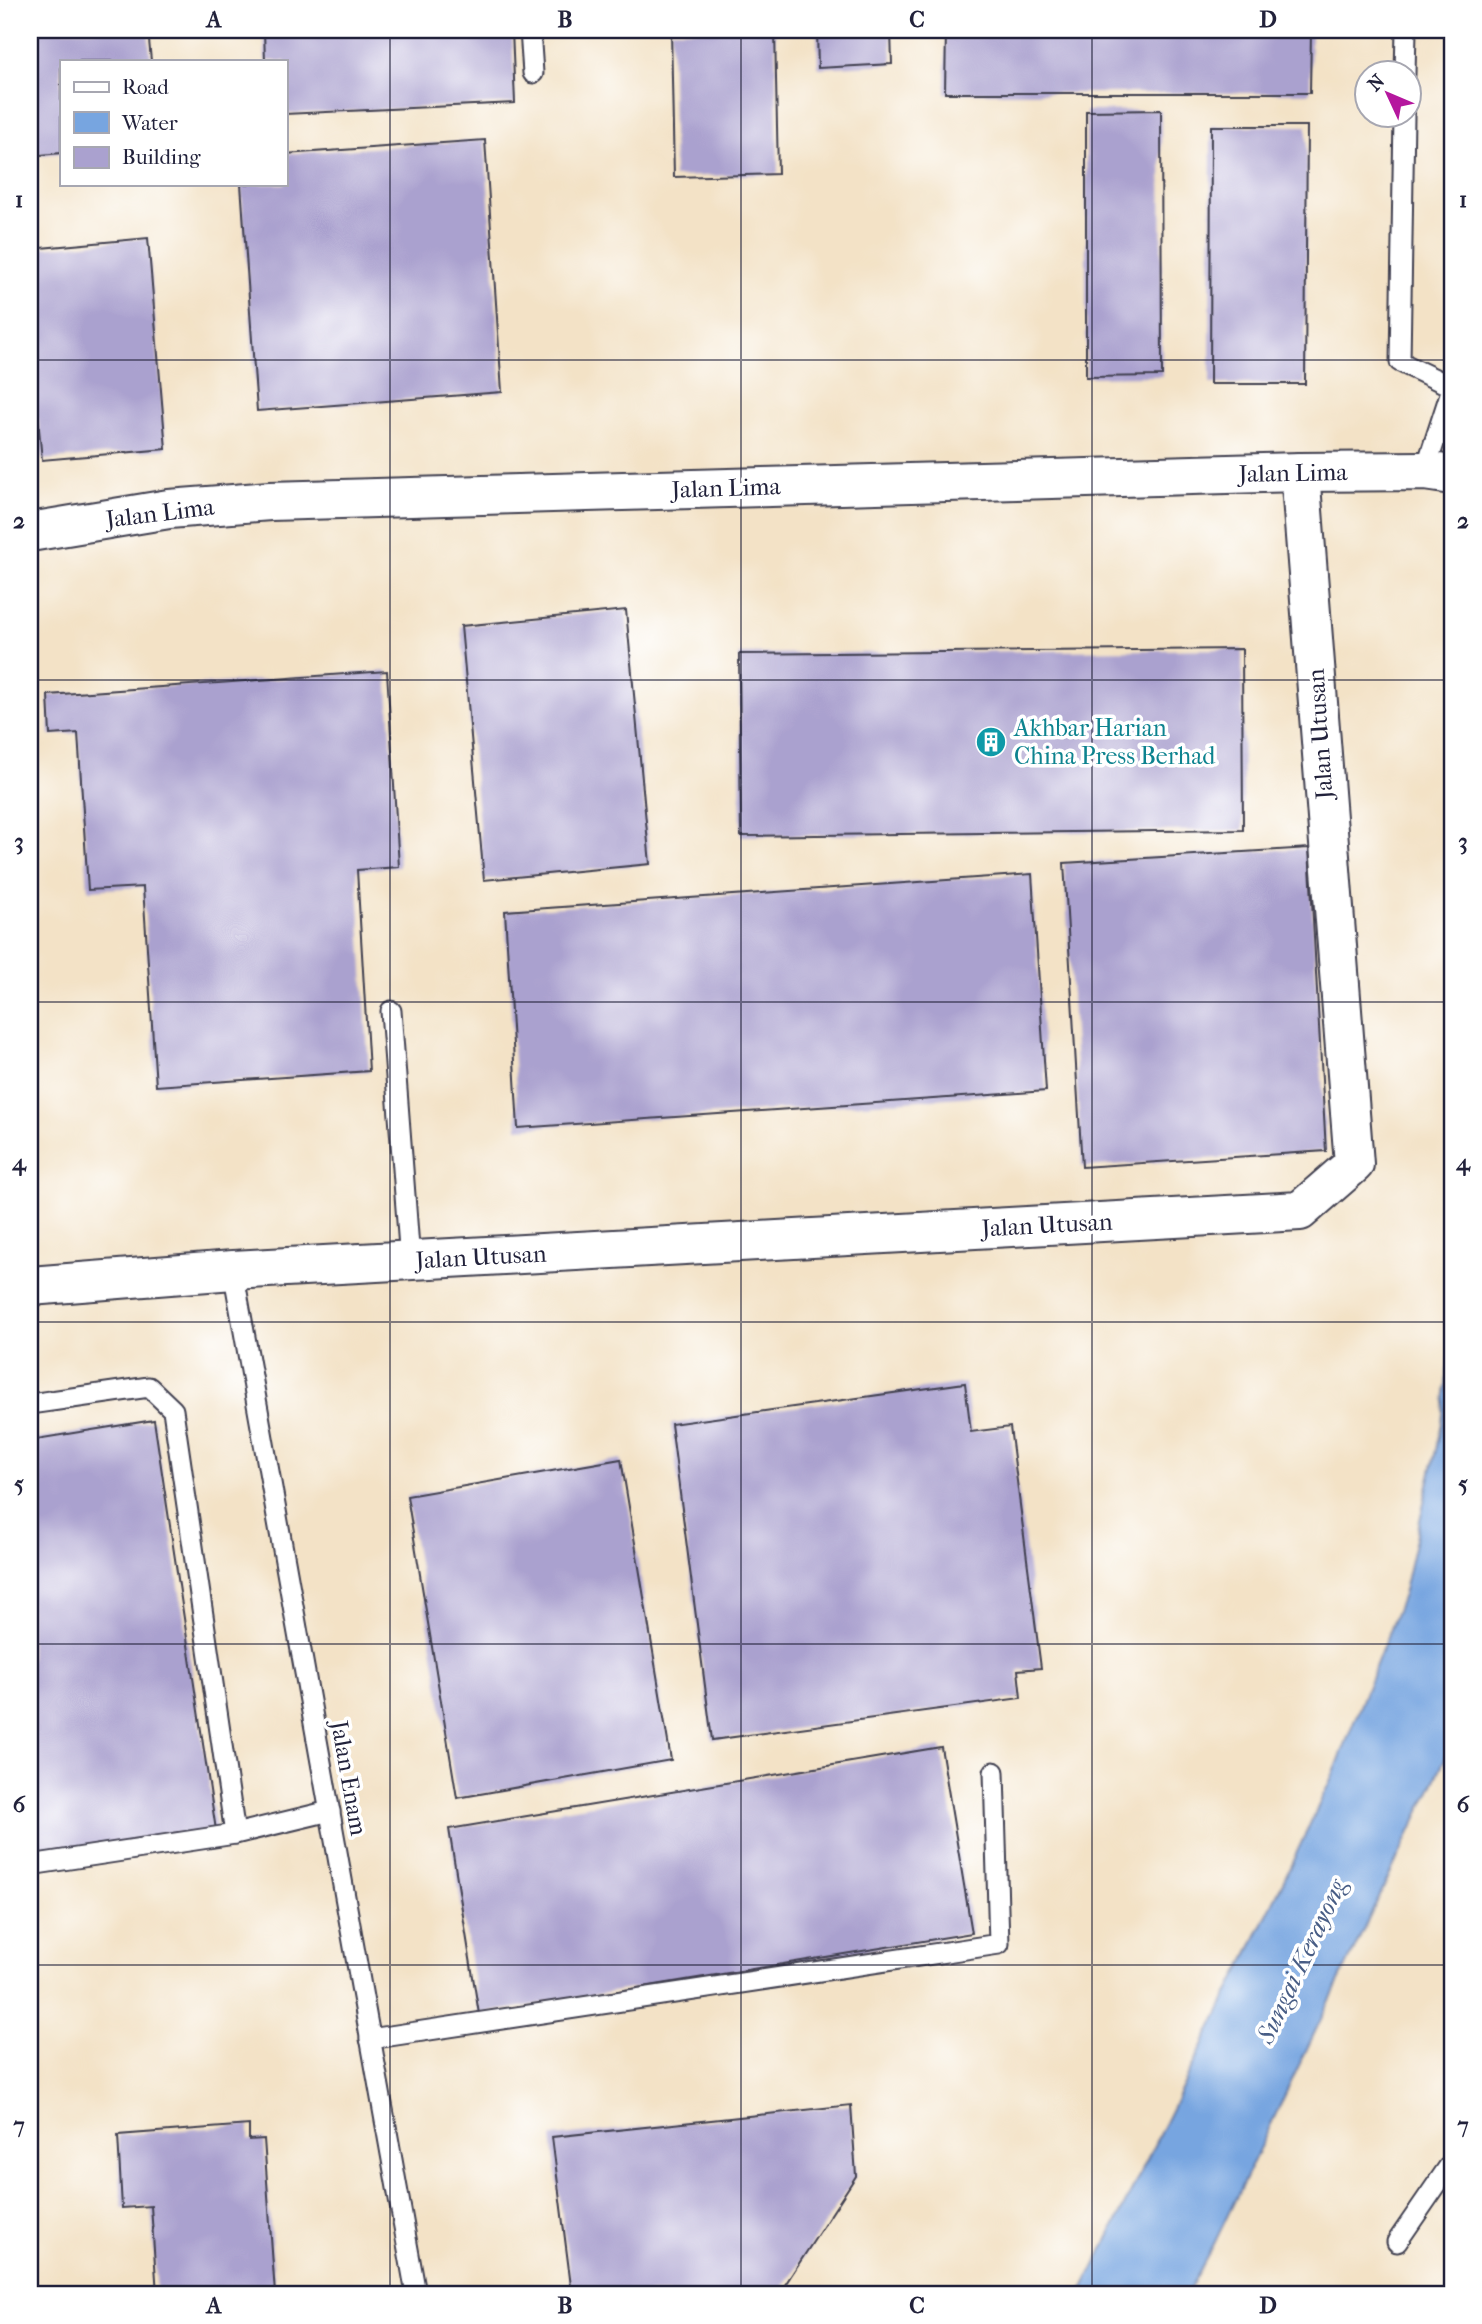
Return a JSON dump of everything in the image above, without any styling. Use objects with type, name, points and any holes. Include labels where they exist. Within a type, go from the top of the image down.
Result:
[{"type":"street","name":"Jalan Lima","points":[[30,532],[169,509],[270,501],[1300,472],[1439,473]]},
{"type":"street","name":"Jalan Utusan","points":[[30,1286],[233,1270],[1300,1211],[1353,1164],[1300,472]]},
{"type":"lane","points":[[530,30],[533,73]]},
{"type":"lane","points":[[1405,60],[1406,30]]},
{"type":"lane","points":[[1404,130],[1400,362],[1452,387],[1439,473]]},
{"type":"lane","points":[[391,1011],[410,1261]]},
{"type":"lane","name":"Jalan Enam","points":[[233,1270],[415,2294]]},
{"type":"lane","points":[[30,1404],[149,1387],[173,1410],[235,1834]]},
{"type":"lane","points":[[370,2039],[999,1944],[994,1772]]},
{"type":"lane","points":[[30,1865],[235,1834],[330,1811]]},
{"type":"lane","points":[[1397,2242],[1452,2162]]},
{"type":"water","name":"Sungai Kerayong","points":[[1452,1326],[1452,1744],[1214,2244],[1187,2294],[1081,2294],[1336,1768],[1403,1595],[1442,1423]]},
{"type":"building","points":[[30,30],[148,30],[151,60],[60,60],[60,153],[30,156]]},
{"type":"building","points":[[264,30],[512,30],[515,103],[287,114],[287,60],[265,60]]},
{"type":"building","points":[[671,30],[775,30],[778,174],[674,177]]},
{"type":"building","points":[[817,30],[891,30],[892,64],[818,68]]},
{"type":"building","points":[[946,30],[1311,30],[1310,93],[945,93]]},
{"type":"building","points":[[1161,110],[1162,376],[1086,377],[1086,111]]},
{"type":"building","points":[[1211,126],[1307,126],[1305,384],[1210,384]]},
{"type":"building","points":[[485,140],[502,392],[257,411],[241,186],[287,186],[287,154]]},
{"type":"building","points":[[148,238],[166,449],[42,460],[38,418],[30,419],[30,249]]},
{"type":"building","points":[[626,610],[650,864],[484,880],[461,626]]},
{"type":"building","name":"Akhbar Harian China Press Berhad","points":[[1242,649],[1243,830],[741,836],[739,654]]},
{"type":"building","points":[[387,671],[399,867],[357,870],[369,1071],[156,1086],[143,887],[88,890],[78,733],[50,735],[48,695]]},
{"type":"building","points":[[1309,848],[1326,1151],[1082,1167],[1064,863]]},
{"type":"building","points":[[1032,874],[1046,1091],[518,1128],[505,911]]},
{"type":"building","points":[[965,1383],[971,1432],[1010,1427],[1041,1668],[1018,1670],[1021,1698],[712,1740],[671,1424]]},
{"type":"building","points":[[154,1420],[216,1830],[30,1859],[30,1440]]},
{"type":"building","points":[[621,1459],[671,1760],[457,1798],[407,1496]]},
{"type":"building","points":[[941,1747],[972,1933],[479,2014],[449,1829]]},
{"type":"building","points":[[851,2105],[856,2176],[779,2294],[572,2294],[552,2137]]},
{"type":"building","points":[[249,2125],[249,2140],[264,2139],[275,2294],[157,2294],[151,2206],[122,2208],[118,2135]]},
{"type":"place","name":"Akhbar Harian China Press Berhad","points":[[991,742]]}]
